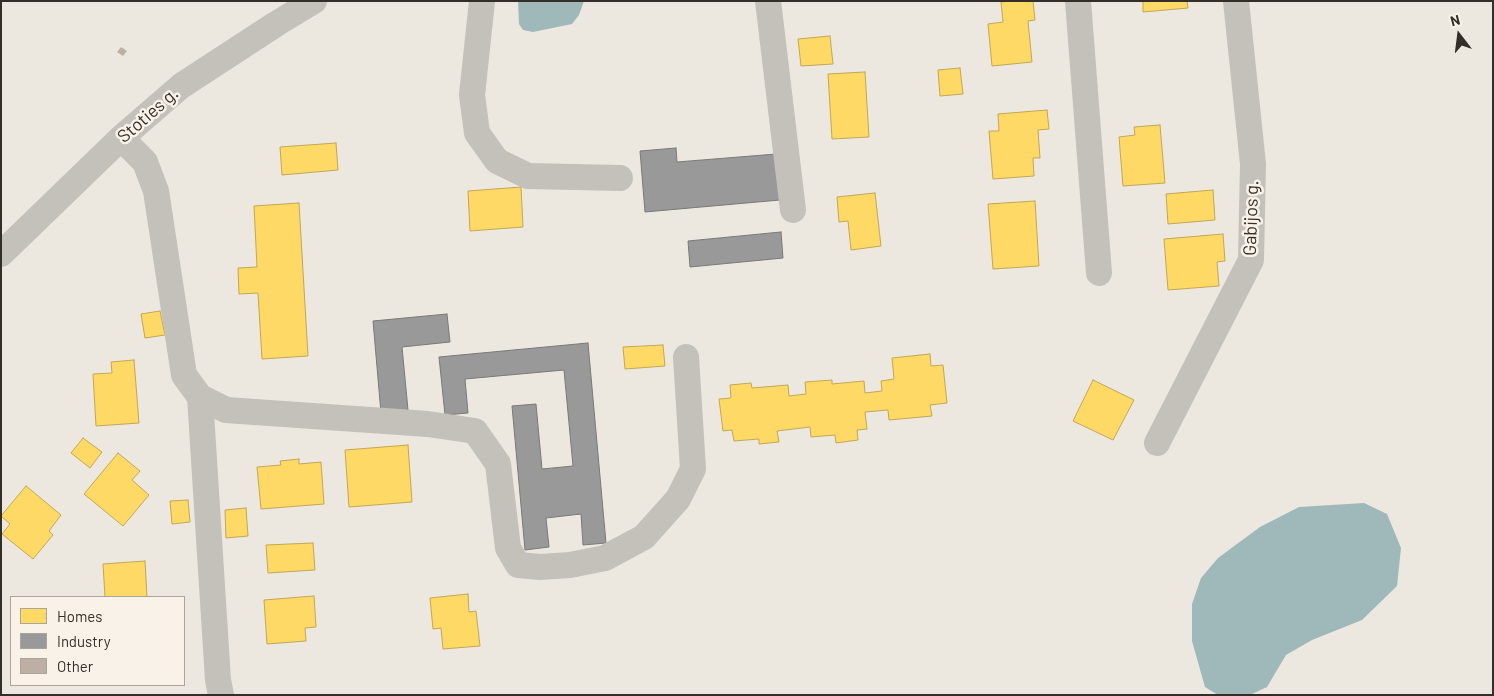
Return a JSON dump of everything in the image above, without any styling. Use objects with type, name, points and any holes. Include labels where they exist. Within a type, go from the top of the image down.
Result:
[{"type":"street","name":"Stoties g.","points":[[1,254],[121,138],[181,86],[314,1]]},
{"type":"street","points":[[482,1],[472,95],[477,133],[497,162],[528,176],[620,178]]},
{"type":"street","points":[[768,1],[793,210]]},
{"type":"street","points":[[1078,1],[1099,273]]},
{"type":"street","name":"Gabijos g.","points":[[1157,442],[1251,260],[1253,164],[1236,1]]},
{"type":"street","points":[[121,138],[145,162],[156,190],[184,375],[200,397],[226,410],[428,424],[476,431],[498,464],[508,548],[518,565],[540,567],[570,565],[606,558],[644,537],[678,499],[693,468],[686,358]]},
{"type":"street","points":[[200,397],[218,680],[221,695]]},
{"type":"water","points":[[518,1],[584,1],[579,15],[572,24],[533,32],[523,30],[519,24]]},
{"type":"water","points":[[1364,503],[1387,514],[1401,548],[1397,586],[1362,620],[1312,640],[1286,655],[1267,687],[1250,695],[1218,695],[1205,687],[1192,641],[1192,604],[1201,578],[1218,558],[1260,527],[1299,507]]},
{"type":"building: Homes","points":[[1033,1],[1035,20],[1028,21],[1032,62],[992,66],[988,24],[1003,22],[1001,2]]},
{"type":"building: Homes","points":[[1143,1],[1187,1],[1188,8],[1143,12]]},
{"type":"building: Homes","points":[[830,36],[833,64],[801,66],[798,39]]},
{"type":"building: Homes","points":[[960,68],[963,94],[940,96],[938,70]]},
{"type":"building: Homes","points":[[865,72],[869,137],[832,139],[828,74]]},
{"type":"building: Homes","points":[[1047,110],[1049,129],[1038,130],[1040,158],[1033,158],[1034,176],[993,179],[989,131],[999,131],[998,114]]},
{"type":"building: Homes","points":[[1160,125],[1165,183],[1123,186],[1119,137],[1135,135],[1134,127]]},
{"type":"building: Homes","points":[[336,143],[338,170],[282,175],[280,147]]},
{"type":"building: Homes","points":[[521,187],[523,227],[470,231],[468,191]]},
{"type":"building: Homes","points":[[1213,190],[1215,220],[1168,224],[1166,194]]},
{"type":"building: Homes","points":[[875,193],[881,246],[851,250],[848,221],[839,222],[837,197]]},
{"type":"building: Homes","points":[[1035,201],[1039,266],[993,269],[988,204]]},
{"type":"building: Homes","points":[[299,203],[308,356],[262,359],[258,293],[239,294],[238,268],[257,267],[254,206]]},
{"type":"building: Homes","points":[[1223,234],[1225,261],[1217,262],[1219,286],[1168,290],[1164,239]]},
{"type":"building: Homes","points":[[160,311],[165,335],[145,338],[141,314]]},
{"type":"building: Homes","points":[[663,345],[665,366],[625,369],[623,347]]},
{"type":"building: Homes","points":[[930,354],[931,366],[943,365],[947,403],[930,405],[932,416],[889,420],[888,410],[865,412],[867,429],[857,430],[858,440],[836,443],[835,435],[811,437],[810,427],[777,431],[779,442],[759,444],[759,439],[734,441],[732,430],[723,431],[719,399],[731,398],[730,385],[751,383],[752,388],[788,385],[789,396],[806,394],[805,382],[832,380],[832,384],[864,381],[865,393],[882,391],[881,381],[894,379],[892,358]]},
{"type":"building: Homes","points":[[134,360],[139,423],[96,426],[93,374],[112,373],[111,362]]},
{"type":"building: Homes","points":[[1093,380],[1134,400],[1113,440],[1073,421]]},
{"type":"building: Homes","points":[[83,438],[102,452],[90,468],[71,453]]},
{"type":"building: Homes","points":[[408,445],[412,502],[349,507],[345,450]]},
{"type":"building: Homes","points":[[118,453],[140,471],[132,480],[149,495],[123,526],[84,494]]},
{"type":"building: Homes","points":[[299,459],[299,464],[321,462],[324,504],[261,509],[257,467],[281,465],[280,461]]},
{"type":"building: Homes","points":[[26,486],[61,515],[49,531],[53,535],[33,559],[2,534],[10,524],[1,516]]},
{"type":"building: Homes","points":[[188,500],[190,522],[172,524],[170,501]]},
{"type":"building: Homes","points":[[246,508],[248,536],[226,538],[225,510]]},
{"type":"building: Homes","points":[[313,543],[315,570],[268,573],[266,545]]},
{"type":"building: Homes","points":[[145,561],[147,596],[105,596],[103,564]]},
{"type":"building: Homes","points":[[468,594],[469,612],[476,611],[480,646],[443,649],[441,628],[433,629],[430,598]]},
{"type":"building: Homes","points":[[314,596],[316,627],[305,628],[306,641],[267,644],[264,600]]},
{"type":"building: Industry","points":[[676,148],[677,162],[776,154],[780,200],[645,212],[640,151]]},
{"type":"building: Industry","points":[[781,232],[783,258],[690,267],[688,241]]},
{"type":"building: Industry","points":[[447,314],[450,342],[402,347],[408,410],[381,413],[373,321]]},
{"type":"building: Industry","points":[[588,343],[606,543],[583,545],[581,514],[546,518],[549,547],[525,550],[512,406],[536,404],[542,469],[573,466],[564,370],[465,379],[468,413],[445,415],[439,357]]},
{"type":"building: Other","points":[[121,47],[127,51],[123,56],[117,52]]}]
